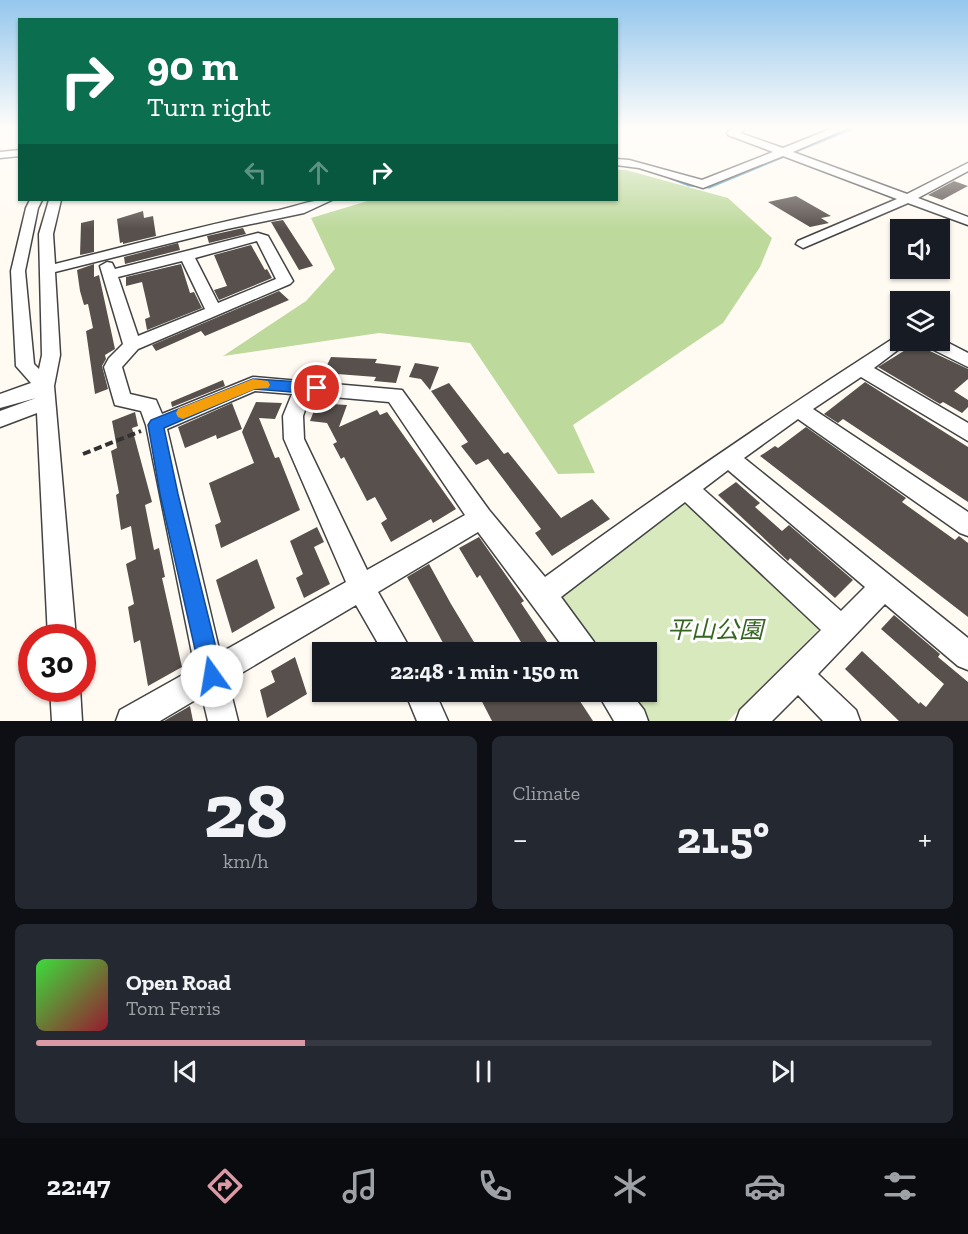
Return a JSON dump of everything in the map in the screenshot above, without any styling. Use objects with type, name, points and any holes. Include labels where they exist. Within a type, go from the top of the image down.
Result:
[{"type":"street","points":[[618,162],[643,164],[690,182],[703,184],[759,162]]},
{"type":"street","points":[[808,162],[968,221]]},
{"type":"street","points":[[803,244],[907,199],[968,166]]},
{"type":"street","points":[[36,201],[18,271],[24,366],[45,394]]},
{"type":"street","points":[[55,201],[46,234],[51,355],[45,394],[61,624]]},
{"type":"street","points":[[47,270],[300,210],[323,201]]},
{"type":"street","points":[[111,276],[258,237],[263,239],[285,281],[132,345],[113,367],[122,400],[149,405],[156,425],[169,494],[223,721]]},
{"type":"street","points":[[104,255],[132,345]]},
{"type":"street","points":[[187,256],[214,310]]},
{"type":"street","points":[[543,595],[728,458],[890,349]]},
{"type":"street","points":[[949,351],[968,361]]},
{"type":"street","points":[[861,368],[968,433]]},
{"type":"street","points":[[156,425],[253,384],[395,395],[481,518],[543,595],[577,642]]},
{"type":"street","points":[[304,387],[293,416],[294,439],[361,587],[392,642]]},
{"type":"street","points":[[0,401],[45,394]]},
{"type":"street","points":[[0,419],[45,394]]},
{"type":"street","points":[[798,409],[968,525]]},
{"type":"street","points":[[728,458],[968,656]]},
{"type":"street","points":[[686,488],[842,631]]},
{"type":"street","points":[[131,721],[481,518]]},
{"type":"street","points":[[751,721],[884,587]]},
{"type":"street","points":[[798,674],[845,721]]},
{"type":"street","points":[[66,702],[67,721]]},
{"type":"street","points":[[425,702],[434,721]]},
{"type":"street","points":[[619,702],[633,721]]},
{"type":"path","points":[[83,454],[156,425]]},
{"type":"green space","points":[[618,170],[626,170],[728,198],[772,238],[760,267],[723,323],[573,425],[595,473],[558,474],[470,343],[379,333],[223,356],[306,301],[335,269],[311,218],[368,201],[618,201]]},
{"type":"green space","name":"平山公園","points":[[686,502],[820,628],[728,721],[647,721],[633,702],[657,702],[657,642],[589,642],[555,597]]},
{"type":"building","points":[[954,181],[968,186],[942,200],[928,195]]},
{"type":"building","points":[[796,196],[831,216],[821,218],[829,223],[810,227],[768,202]]},
{"type":"building","points":[[143,211],[144,218],[153,216],[156,236],[120,243],[117,219]]},
{"type":"building","points":[[94,220],[94,252],[80,255],[81,223]]},
{"type":"building","points":[[283,220],[313,266],[299,270],[271,222]]},
{"type":"building","points":[[243,228],[246,234],[209,243],[207,236]]},
{"type":"building","points":[[178,243],[180,250],[125,264],[124,257]]},
{"type":"building","points":[[251,245],[272,278],[219,300],[214,290],[227,286],[214,255]]},
{"type":"building","points":[[94,264],[94,277],[99,275],[115,349],[105,355],[106,359],[102,366],[108,389],[95,394],[86,331],[93,328],[88,304],[84,305],[80,291],[77,270]]},
{"type":"building","points":[[181,264],[190,293],[194,292],[202,308],[147,330],[145,319],[150,317],[142,282],[126,286],[126,277]]},
{"type":"building","points":[[279,291],[289,300],[205,336],[201,331],[156,351],[152,345]]},
{"type":"building","points":[[904,351],[930,351],[968,369],[968,379],[954,391],[968,400],[968,407],[962,413],[943,402],[940,404],[878,367]]},
{"type":"building","points":[[331,357],[377,359],[375,363],[401,366],[396,383],[374,381],[376,377],[337,374],[334,382],[314,380],[320,369],[325,369]]},
{"type":"building","points":[[415,363],[439,367],[430,390],[421,379],[409,377]]},
{"type":"building","points":[[223,380],[225,386],[172,407],[171,402]]},
{"type":"building","points":[[865,382],[968,447],[968,502],[843,419],[838,423],[824,414]]},
{"type":"building","points":[[449,383],[504,454],[508,452],[561,518],[592,499],[610,519],[552,556],[535,533],[541,529],[488,459],[476,465],[461,446],[468,442],[431,391]]},
{"type":"building","points":[[256,402],[282,403],[275,419],[259,418],[275,458],[279,457],[300,510],[221,548],[215,525],[221,522],[209,483],[254,463],[242,432]]},
{"type":"building","points":[[232,403],[242,429],[217,439],[216,435],[185,448],[178,427]]},
{"type":"building","points":[[317,403],[347,405],[339,427],[377,410],[380,415],[387,412],[456,509],[433,523],[431,519],[391,542],[381,523],[387,519],[375,497],[367,501],[344,457],[341,459],[333,444],[337,442],[327,423],[310,421]]},
{"type":"building","points":[[135,412],[138,426],[132,428],[152,502],[145,505],[154,550],[159,548],[165,577],[162,578],[182,667],[148,686],[140,640],[134,643],[128,607],[134,604],[126,564],[136,559],[131,526],[121,530],[116,495],[119,493],[111,451],[117,448],[112,421]]},
{"type":"building","points":[[806,427],[906,498],[902,502],[955,540],[959,536],[968,543],[968,617],[760,456],[775,446],[778,448]]},
{"type":"building","points":[[736,482],[760,503],[755,507],[782,531],[789,525],[853,580],[835,598],[790,558],[788,561],[718,495]]},
{"type":"building","points":[[317,527],[324,542],[314,547],[330,584],[304,598],[296,578],[303,574],[290,541]]},
{"type":"building","points":[[479,537],[524,601],[521,603],[547,642],[521,642],[480,575],[477,578],[459,548]]},
{"type":"building","points":[[257,559],[275,608],[232,633],[216,580]]},
{"type":"building","points":[[429,564],[474,642],[443,642],[407,577]]},
{"type":"building","points":[[894,615],[940,654],[938,657],[968,682],[968,721],[899,721],[845,669],[862,651],[919,704],[920,702],[926,707],[944,684],[881,629]]},
{"type":"building","points":[[295,657],[307,694],[267,718],[260,690],[275,682],[271,671]]},
{"type":"building","points":[[482,702],[581,702],[593,721],[492,721]]},
{"type":"building","points":[[190,706],[193,721],[164,721]]},
{"type":"waterway","points":[[671,178],[689,185],[709,187],[770,162]]},
{"type":"slow traffic","points":[[183,413],[253,384],[263,385]]},
{"type":"route","points":[[212,676],[169,494],[156,425],[253,384],[317,388]]}]
